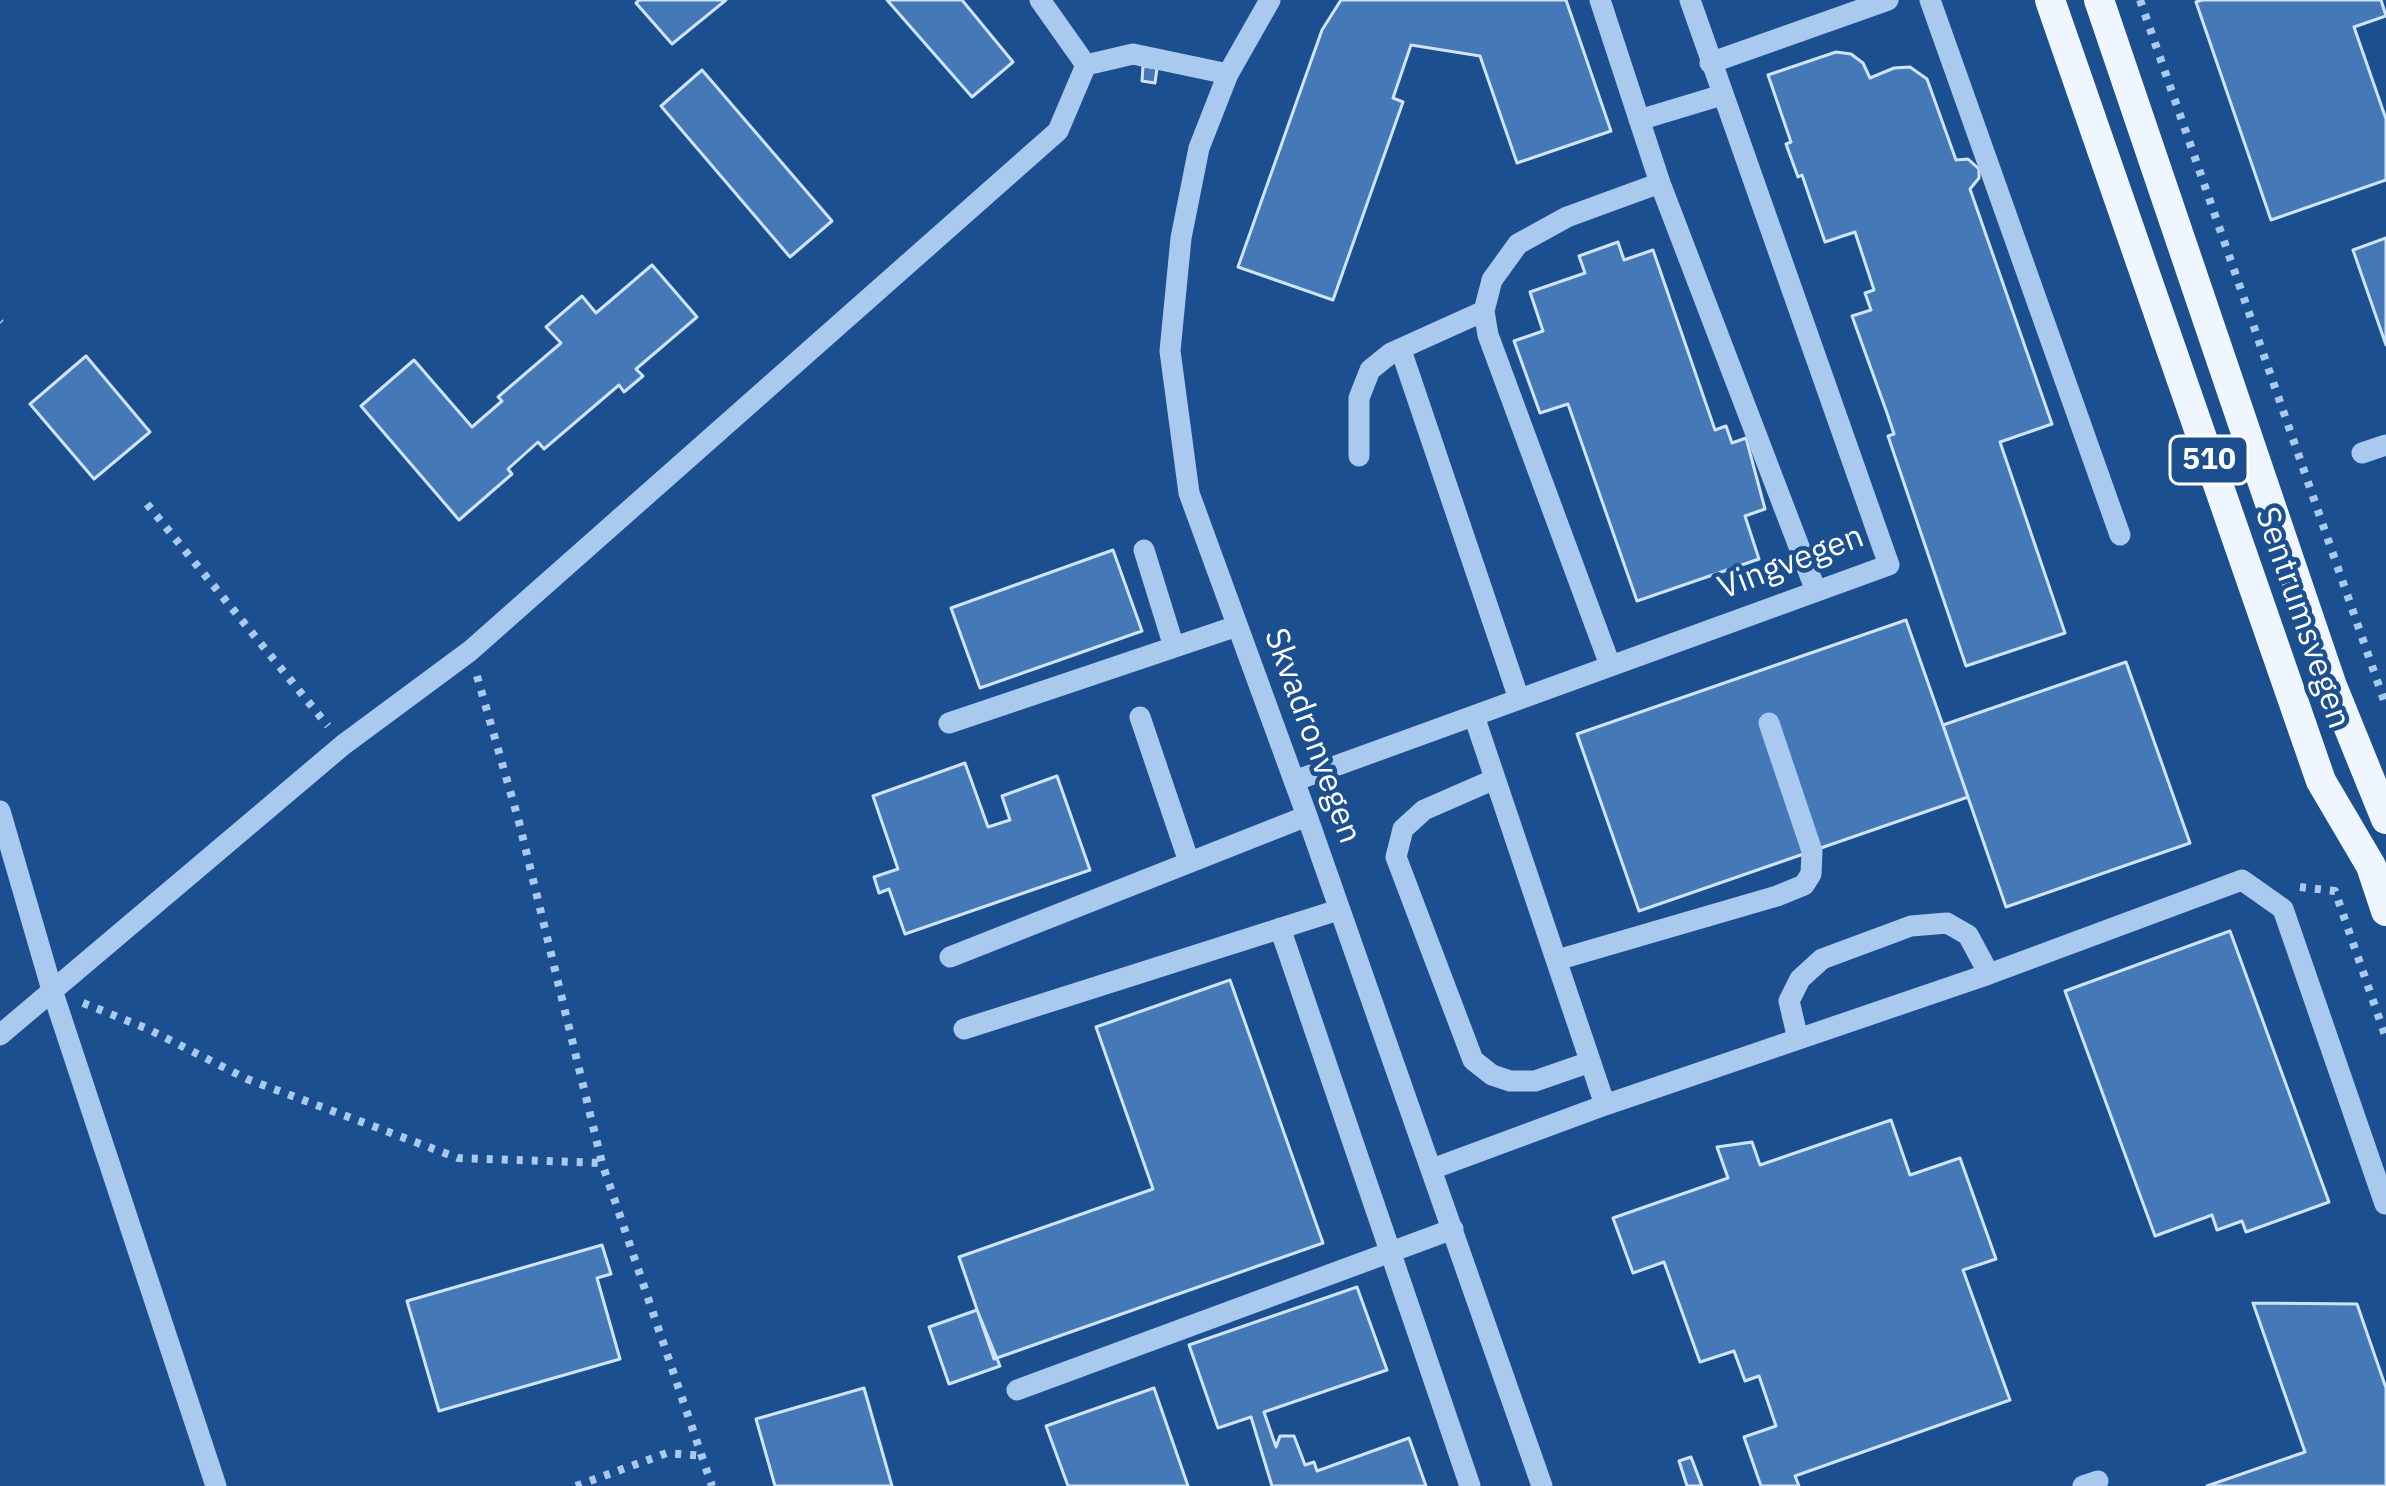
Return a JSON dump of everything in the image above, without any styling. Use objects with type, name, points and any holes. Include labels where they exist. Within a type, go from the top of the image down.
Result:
[{"type":"main road","name":"Sentrumsvegen","points":[[2050,0],[2321,781],[2371,866],[2386,911]]},
{"type":"main road","name":"Sentrumsvegen","points":[[2099,0],[2332,686],[2386,818]]},
{"type":"street","points":[[1040,0],[1086,65]]},
{"type":"street","name":"Skvadronvegen","points":[[1270,0],[1228,74],[1198,148],[1180,238],[1170,350],[1189,493],[1542,1486]]},
{"type":"street","points":[[1600,0],[1660,183],[1816,591]]},
{"type":"street","name":"Vingvegen","points":[[1294,781],[1889,565],[1690,0]]},
{"type":"street","points":[[1710,63],[1888,0]]},
{"type":"street","points":[[1930,0],[2120,535]]},
{"type":"street","points":[[1086,65],[1133,54],[1228,74]]},
{"type":"street","points":[[0,1035],[343,745],[470,651],[1058,131],[1086,65]]},
{"type":"street","points":[[1639,120],[1721,95]]},
{"type":"street","points":[[1610,665],[1488,335],[1484,311],[1492,280],[1518,244],[1568,217],[1660,183]]},
{"type":"street","points":[[1358,456],[1359,398],[1370,370],[1484,311]]},
{"type":"street","points":[[1401,350],[1520,699]]},
{"type":"street","points":[[2362,453],[2386,445]]},
{"type":"street","points":[[1144,550],[1174,647]]},
{"type":"street","points":[[949,723],[1238,626]]},
{"type":"street","points":[[1474,716],[1605,1105]]},
{"type":"street","points":[[1140,717],[1189,862]]},
{"type":"street","points":[[1557,960],[1804,885],[1812,851],[1769,723]]},
{"type":"street","points":[[1496,779],[1424,810],[1402,829],[1396,857],[1474,1060],[1492,1076],[1510,1081],[1535,1081],[1590,1062]]},
{"type":"street","points":[[0,812],[52,990],[216,1486]]},
{"type":"street","points":[[950,956],[1307,816]]},
{"type":"street","points":[[1432,1169],[2242,880],[2283,909],[2385,1204]]},
{"type":"street","points":[[964,1029],[1338,910]]},
{"type":"street","points":[[1798,1039],[1789,1001],[1800,979],[1822,959],[1911,926],[1947,923],[1968,935],[1988,974]]},
{"type":"street","points":[[1280,928],[1470,1486]]},
{"type":"street","points":[[1017,1390],[1453,1229]]},
{"type":"path","points":[[2140,0],[2386,706]]},
{"type":"path","points":[[147,504],[343,745]]},
{"type":"path","points":[[470,651],[519,822],[602,1163],[712,1486]]},
{"type":"path","points":[[2335,891],[2386,1038]]},
{"type":"path","points":[[52,990],[148,1028],[248,1078],[458,1158],[602,1163]]},
{"type":"path","points":[[576,1486],[667,1453],[704,1456]]},
{"type":"building","points":[[726,0],[672,44],[636,3]]},
{"type":"building","points":[[887,0],[962,0],[1013,62],[972,97]]},
{"type":"building","points":[[1341,0],[1566,0],[1611,131],[1517,163],[1480,56],[1411,45],[1393,98],[1403,102],[1333,300],[1238,267],[1322,30]]},
{"type":"building","points":[[2381,0],[2386,16],[2354,27],[2386,119],[2386,180],[2271,220],[2196,2]]},
{"type":"building","points":[[1836,52],[1851,54],[1863,63],[1870,78],[1910,67],[1927,79],[1956,160],[1968,159],[1979,169],[1979,178],[1970,189],[2052,424],[2000,442],[2065,633],[1966,666],[1852,316],[1871,310],[1865,293],[1874,290],[1855,232],[1825,242],[1786,144],[1791,142],[1768,75]]},
{"type":"building","points":[[1143,66],[1157,68],[1155,83],[1142,81]]},
{"type":"building","points":[[702,70],[832,221],[790,257],[661,106]]},
{"type":"building","points":[[2386,238],[2386,345],[2353,250]]},
{"type":"building","points":[[1618,242],[1624,260],[1653,250],[1715,430],[1726,426],[1732,443],[1746,438],[1765,509],[1745,516],[1759,559],[1637,601],[1568,404],[1540,413],[1514,341],[1543,331],[1530,292],[1585,273],[1579,256]]},
{"type":"building","points":[[652,265],[697,317],[636,369],[643,376],[624,392],[619,385],[544,449],[538,442],[508,469],[512,474],[459,520],[361,406],[414,360],[472,427],[502,401],[498,397],[561,343],[546,327],[582,296],[596,313]]},
{"type":"building","points":[[86,356],[150,432],[94,479],[30,404]]},
{"type":"building","points":[[1113,550],[1142,631],[980,688],[951,608]]},
{"type":"building","points":[[1906,620],[1968,797],[1639,911],[1577,734]]},
{"type":"building","points":[[2126,662],[2190,843],[2006,907],[1943,725]]},
{"type":"building","points":[[965,763],[988,827],[1010,820],[1002,796],[1057,776],[1090,870],[905,934],[889,889],[879,893],[874,877],[898,869],[873,796]]},
{"type":"building","points":[[2230,931],[2329,1202],[2246,1232],[2242,1221],[2217,1230],[2212,1215],[2155,1236],[2065,991]]},
{"type":"building","points":[[1230,980],[1323,1243],[994,1359],[959,1257],[1153,1189],[1096,1027]]},
{"type":"building","points":[[1891,1120],[1910,1175],[1960,1158],[1996,1259],[1963,1270],[2010,1400],[1795,1476],[1799,1486],[1761,1486],[1744,1437],[1776,1426],[1759,1376],[1745,1381],[1734,1351],[1700,1362],[1664,1262],[1633,1273],[1613,1218],[1728,1178],[1717,1147],[1752,1142],[1760,1165]]},
{"type":"building","points":[[602,1245],[611,1274],[597,1278],[620,1359],[439,1411],[407,1301]]},
{"type":"building","points":[[1357,1287],[1387,1370],[1264,1412],[1276,1447],[1280,1436],[1294,1436],[1305,1465],[1314,1462],[1317,1471],[1409,1438],[1426,1486],[1272,1486],[1251,1417],[1218,1428],[1189,1345]]},
{"type":"building","points":[[2253,1303],[2357,1304],[2386,1388],[2386,1486],[2207,1486],[2305,1452]]},
{"type":"building","points":[[977,1310],[1000,1366],[949,1384],[929,1327]]},
{"type":"building","points":[[864,1388],[892,1486],[775,1486],[756,1419]]},
{"type":"building","points":[[1154,1388],[1188,1486],[1068,1486],[1046,1426]]},
{"type":"building","points":[[1691,1457],[1702,1486],[1687,1486],[1679,1461]]}]
